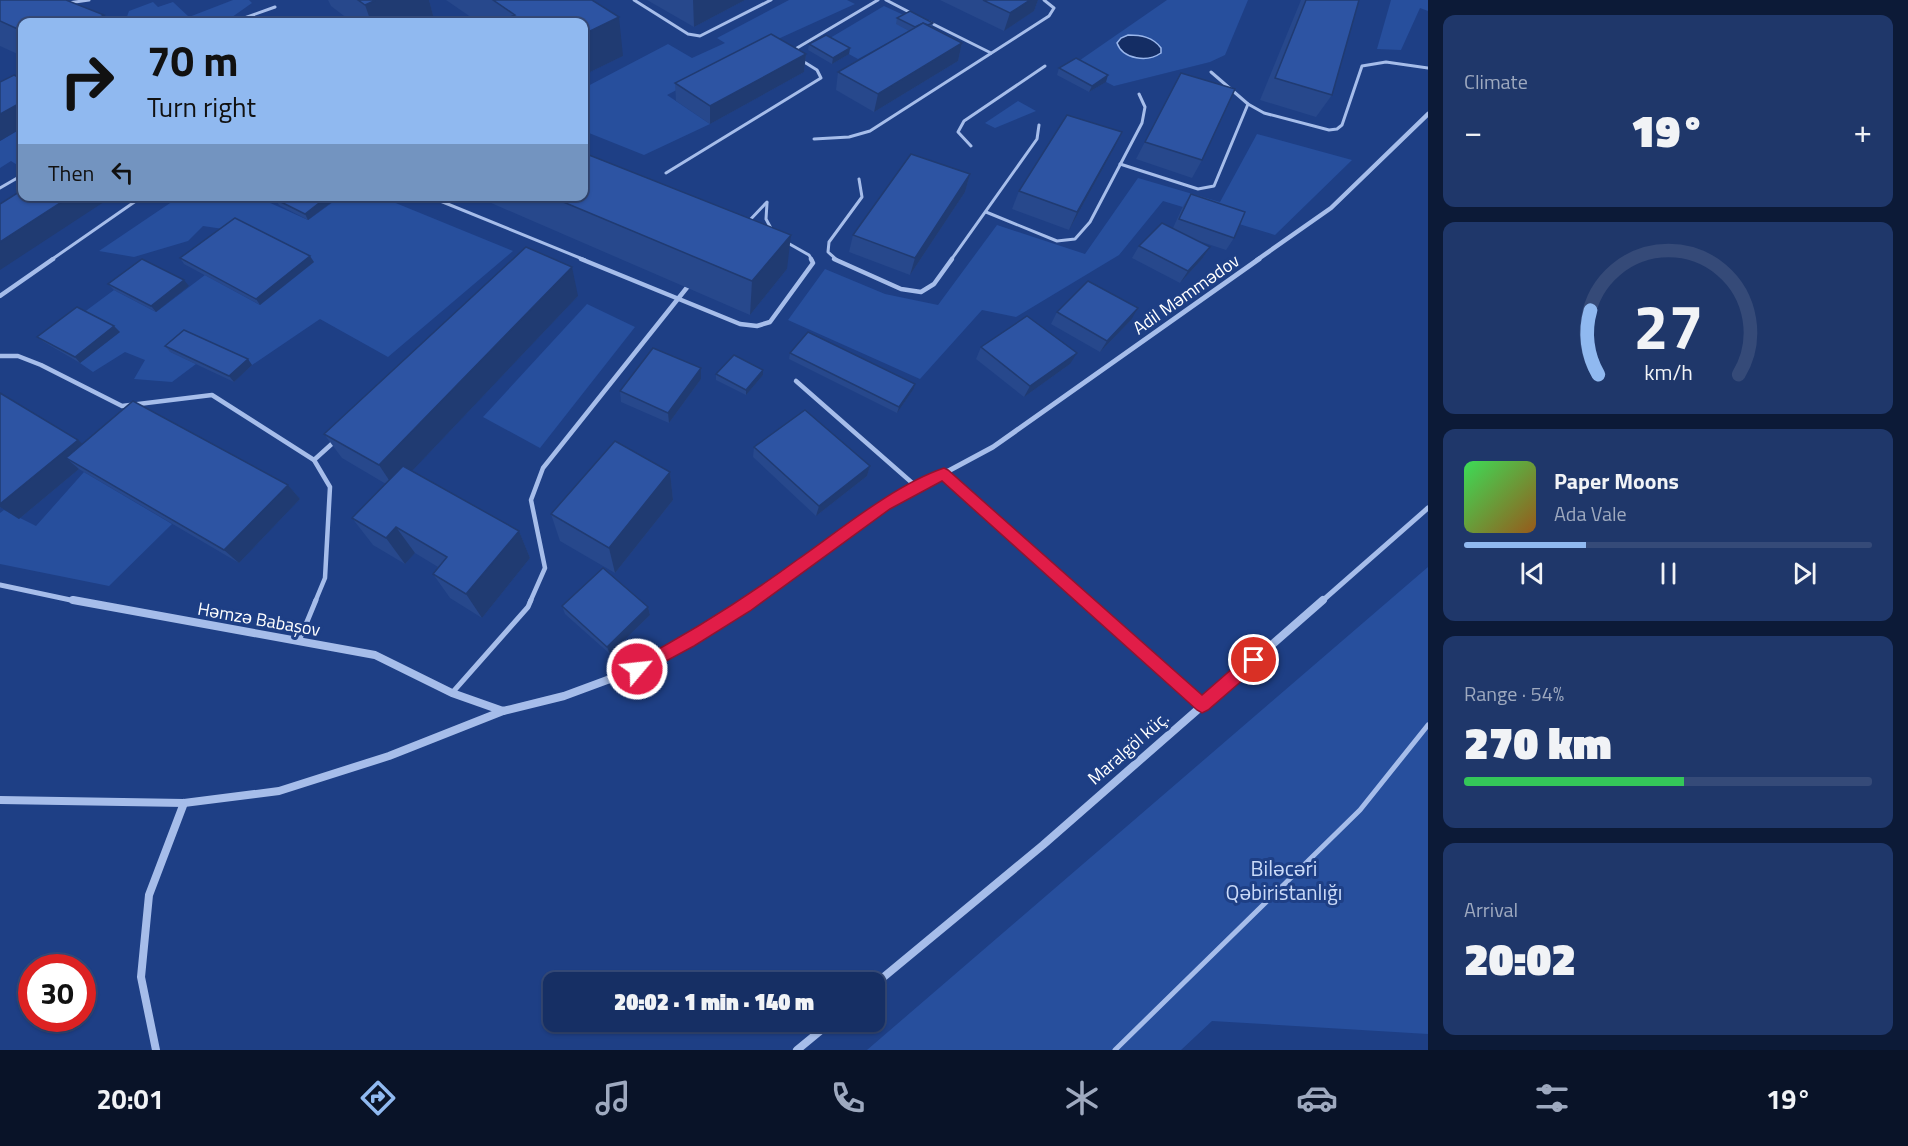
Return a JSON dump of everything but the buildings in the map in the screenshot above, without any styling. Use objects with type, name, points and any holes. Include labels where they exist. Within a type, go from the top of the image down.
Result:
[{"type":"street","name":"Adil Məmmədov","points":[[944,474],[993,447],[1331,208],[1428,114]]},
{"type":"street","points":[[0,800],[184,803],[279,791],[389,756],[503,711],[564,696],[637,669],[689,641],[745,606],[885,505],[944,474],[1202,705]]},
{"type":"street","name":"Maralgöl küç.","points":[[885,976],[1042,845],[1428,508]]},
{"type":"street","name":"Həmzə Babaşov","points":[[0,585],[116,609],[375,655],[452,693],[503,711]]},
{"type":"street","points":[[156,1050],[141,977],[149,895],[184,803]]},
{"type":"street","points":[[797,1050],[819,1032]]},
{"type":"lane","points":[[62,4],[89,0]]},
{"type":"lane","points":[[634,0],[688,34],[700,36],[771,0]]},
{"type":"lane","points":[[666,173],[815,83],[821,78],[817,70],[795,56],[797,48],[878,0]]},
{"type":"lane","points":[[886,0],[918,16]]},
{"type":"lane","points":[[814,139],[849,137],[870,131],[1049,16],[1054,8],[1044,0]]},
{"type":"lane","points":[[244,18],[275,7]]},
{"type":"lane","points":[[928,21],[991,53]]},
{"type":"lane","points":[[1211,72],[1248,104],[1264,113],[1329,130],[1338,129],[1342,125],[1362,66],[1381,62],[1428,68]]},
{"type":"lane","points":[[971,146],[958,132],[964,121],[1044,66]]},
{"type":"lane","points":[[986,212],[1057,241],[1075,239],[1090,222],[1142,123],[1145,107],[1138,94]]},
{"type":"lane","points":[[1120,164],[1198,189],[1214,186],[1248,104]]},
{"type":"lane","points":[[860,179],[862,197],[829,242],[828,252],[834,259],[901,289],[921,292],[934,284],[986,212],[1037,139],[1039,125]]},
{"type":"lane","points":[[0,189],[18,178]]},
{"type":"lane","points":[[0,296],[136,201]]},
{"type":"lane","points":[[440,201],[740,324],[757,326],[770,322],[813,263],[809,255],[785,242]]},
{"type":"lane","points":[[744,226],[767,202],[766,219],[775,236]]},
{"type":"lane","points":[[452,693],[528,607],[545,568],[531,500],[543,468],[691,283]]},
{"type":"lane","points":[[0,356],[18,356],[41,365],[122,405],[212,395],[314,460],[330,487],[325,578],[299,641]]},
{"type":"lane","points":[[796,381],[918,488]]},
{"type":"lane","points":[[314,460],[340,436]]},
{"type":"lane","points":[[1115,1050],[1360,810],[1428,725]]},
{"type":"green space","points":[[233,0],[249,0],[252,3],[231,18],[126,18],[129,11],[153,2],[158,7],[173,2],[189,17]]},
{"type":"green space","points":[[789,0],[847,0],[855,4],[745,54],[667,95],[710,124],[644,155],[588,133],[588,86],[668,44],[692,58],[725,43],[717,38]]},
{"type":"green space","points":[[1167,0],[1248,0],[1225,55],[1210,62],[1114,86],[1073,65]]},
{"type":"green space","points":[[1391,0],[1428,0],[1428,11],[1420,8],[1401,50],[1377,49]]},
{"type":"green space","points":[[884,6],[908,17],[909,31],[858,59],[825,41]]},
{"type":"green space","points":[[1018,101],[1036,111],[995,128],[985,123]]},
{"type":"green space","points":[[18,130],[18,165],[11,161],[0,168],[0,141]]},
{"type":"green space","points":[[1257,134],[1352,160],[1275,235],[1163,201],[1119,255],[1016,317],[982,310],[920,379],[788,320],[825,269],[885,294],[938,305],[997,225],[1085,254],[1138,178],[1220,202]]},
{"type":"green space","points":[[173,201],[266,201],[308,220],[334,201],[391,201],[513,251],[388,357],[320,319],[252,365],[188,336],[171,352],[196,364],[172,382],[134,379],[145,360],[125,352],[93,372],[80,363],[119,332],[83,313],[114,290],[156,312],[205,275],[260,305],[230,230],[203,226],[188,241],[134,257],[99,251]]},
{"type":"green space","points":[[587,304],[635,327],[540,448],[483,417]]},
{"type":"green space","points":[[84,472],[172,524],[109,586],[0,564],[0,513],[4,510],[36,526]]},
{"type":"green space","name":"Biləcəri Qəbiristanlığı","points":[[1428,567],[1428,1034],[1212,1021],[1181,1050],[867,1050]]},
{"type":"shaded area","points":[[1128,35],[1150,39],[1158,44],[1161,53],[1149,58],[1130,56],[1120,49],[1117,43]]},
{"type":"route","points":[[637,669],[689,641],[745,606],[885,505],[944,474],[1202,705],[1254,660]]}]
